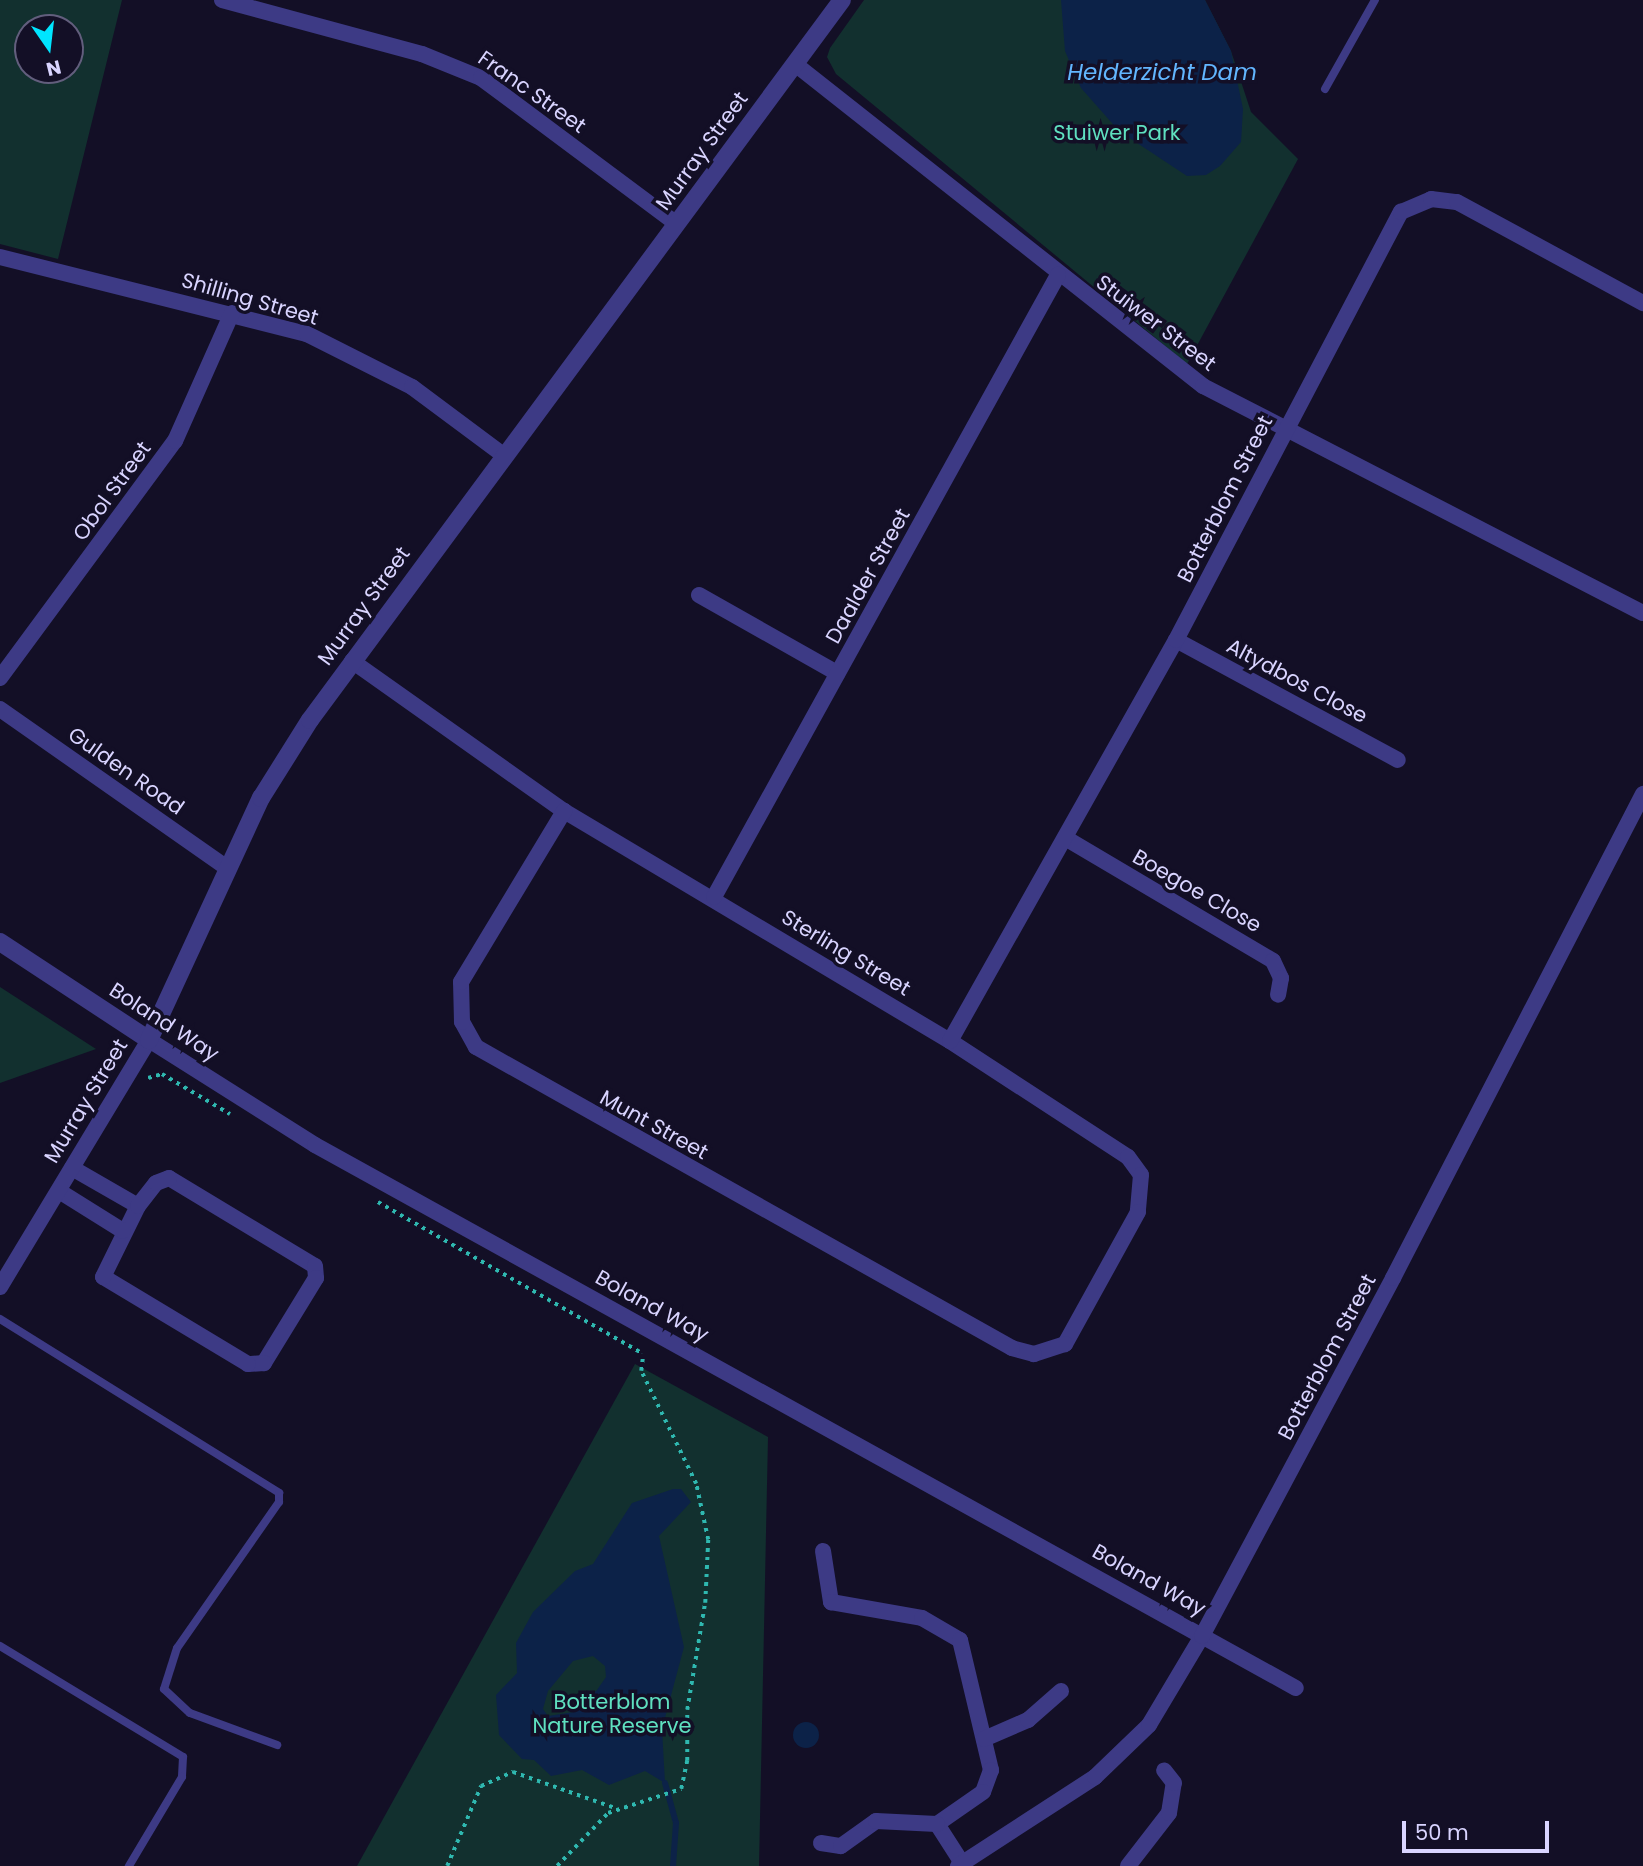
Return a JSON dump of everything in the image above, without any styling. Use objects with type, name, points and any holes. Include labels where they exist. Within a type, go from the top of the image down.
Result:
[{"type":"street","name":"Franc Street","points":[[222,0],[422,54],[481,78],[677,224]]},
{"type":"street","name":"Murray Street","points":[[0,1287],[149,1040],[227,868],[273,776],[352,661],[502,454],[677,224],[842,0]]},
{"type":"street","name":"Stuiwer Street","points":[[795,64],[1163,359],[1643,613]]},
{"type":"street","name":"Botterblom Street","points":[[950,1041],[1067,839],[1176,640],[1394,221],[1416,203],[1457,202],[1643,303]]},
{"type":"street","name":"Shilling Street","points":[[0,257],[232,313],[307,334],[381,369],[502,454]]},
{"type":"street","name":"Daalder Street","points":[[714,897],[1058,275]]},
{"type":"street","name":"Obol Street","points":[[0,678],[175,441],[232,313]]},
{"type":"street","points":[[699,596],[837,673]]},
{"type":"street","name":"Altydbos Close","points":[[1176,640],[1398,760]]},
{"type":"street","name":"Sterling Street","points":[[352,661],[564,811],[714,897],[950,1041],[1111,1145],[1141,1175],[1138,1212],[1074,1332],[1051,1352]]},
{"type":"street","name":"Gulden Road","points":[[0,709],[227,868]]},
{"type":"street","name":"Botterblom Street","points":[[962,1865],[1113,1760],[1149,1725],[1202,1636],[1643,794]]},
{"type":"street","name":"Munt Street","points":[[564,811],[461,982],[462,1023],[476,1046],[1012,1348],[1051,1352]]},
{"type":"street","name":"Boegoe Close","points":[[1067,839],[1273,961],[1281,978],[1278,995]]},
{"type":"street","name":"Boland Way","points":[[0,942],[315,1145],[1296,1688]]},
{"type":"street","points":[[72,1168],[138,1206]]},
{"type":"street","points":[[169,1178],[315,1266],[316,1278],[264,1363],[248,1364],[108,1283],[103,1270],[138,1206],[156,1182],[169,1178]]},
{"type":"street","points":[[59,1191],[123,1231]]},
{"type":"street","points":[[821,1843],[841,1846],[876,1821],[937,1824],[983,1792],[991,1770],[960,1640],[922,1618],[831,1602],[823,1551]]},
{"type":"street","points":[[984,1739],[1028,1720],[1061,1691]]},
{"type":"street","points":[[1128,1866],[1170,1813],[1174,1783],[1164,1770]]},
{"type":"street","points":[[937,1824],[962,1865]]},
{"type":"lane","points":[[1325,89],[1375,0]]},
{"type":"lane","points":[[0,1319],[279,1493],[279,1502],[177,1648],[164,1689],[190,1713],[277,1745]]},
{"type":"lane","points":[[0,1646],[183,1757],[182,1777],[129,1866]]},
{"type":"path","points":[[139,1085],[162,1074],[232,1115]]},
{"type":"path","points":[[372,1199],[643,1354]]},
{"type":"path","points":[[557,1866],[591,1825],[618,1809],[681,1789],[706,1584],[708,1540],[696,1484],[641,1371],[643,1354],[651,1331]]},
{"type":"path","points":[[447,1866],[481,1786],[513,1772],[618,1809]]},
{"type":"green space","points":[[0,0],[122,0],[58,259],[0,244]]},
{"type":"green space","name":"Stuiwer Park","points":[[864,0],[1205,0],[1231,51],[1251,112],[1298,159],[1187,364],[836,74],[827,57],[830,48]]},
{"type":"green space","points":[[0,987],[96,1049],[0,1083]]},
{"type":"green space","name":"Botterblom Nature Reserve","points":[[635,1364],[768,1437],[759,1866],[357,1866]]},
{"type":"water","name":"Helderzicht Dam","points":[[1061,0],[1205,0],[1231,51],[1243,109],[1241,142],[1220,166],[1206,175],[1187,176],[1119,131],[1081,88],[1065,51]]},
{"type":"water","points":[[673,1489],[681,1489],[691,1502],[659,1536],[684,1647],[662,1729],[665,1783],[645,1771],[609,1785],[582,1770],[551,1776],[534,1760],[522,1759],[499,1735],[496,1695],[517,1673],[516,1643],[533,1612],[575,1571],[593,1564],[632,1503]],"holes":[[[593,1656],[605,1666],[606,1677],[597,1690],[574,1712],[548,1716],[543,1709],[548,1691],[573,1661]]]},
{"type":"water","points":[[806,1722],[815,1726],[819,1735],[815,1744],[806,1748],[797,1744],[793,1735],[797,1726]]},
{"type":"waterway","points":[[665,1783],[676,1823],[673,1866]]}]
